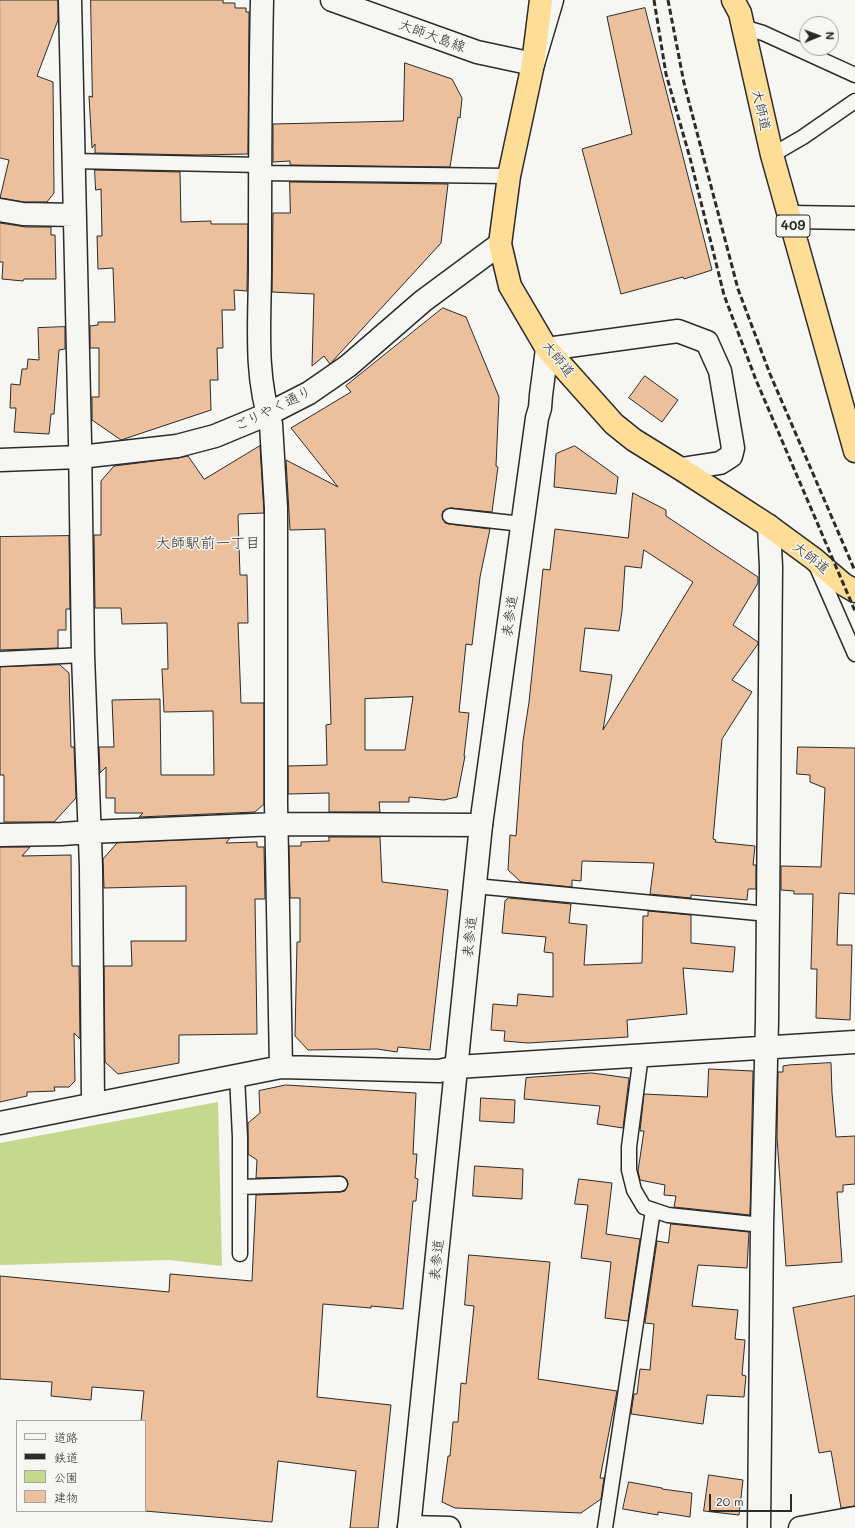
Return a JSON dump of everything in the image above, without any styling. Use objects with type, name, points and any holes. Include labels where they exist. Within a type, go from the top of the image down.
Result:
[{"type":"highway","name":"大師道","points":[[541,0],[534,64],[509,176],[500,244],[510,286],[547,349],[614,424],[634,440],[769,526],[814,559],[843,584],[855,591]]},
{"type":"highway","name":"大師道","points":[[733,0],[740,13],[772,155],[855,451]]},
{"type":"street","points":[[70,0],[83,655],[89,832],[93,1104]]},
{"type":"street","points":[[262,0],[260,371],[271,424],[276,508],[277,824],[280,1067]]},
{"type":"street","name":"大師大島線","points":[[332,0],[477,52],[534,64]]},
{"type":"street","points":[[534,64],[552,0]]},
{"type":"street","points":[[0,210],[23,214],[74,216]]},
{"type":"street","points":[[790,217],[855,218]]},
{"type":"street","name":"ごりやく通り","points":[[0,460],[80,457],[177,446],[215,436],[268,414],[309,393],[348,366],[423,301],[500,244]]},
{"type":"street","points":[[547,349],[678,331],[707,342],[720,371],[733,448],[731,456],[720,463],[681,469]]},
{"type":"street","name":"表参道","points":[[409,1528],[481,825],[547,349]]},
{"type":"street","points":[[759,1528],[762,1225],[768,914],[771,567],[769,526]]},
{"type":"street","points":[[0,835],[62,834],[277,824],[481,825]]},
{"type":"street","points":[[0,1123],[280,1067],[439,1071],[457,1067],[855,1042]]},
{"type":"street","points":[[800,1528],[855,1518]]},
{"type":"street","points":[[409,1528],[448,1528]]},
{"type":"lane","points":[[743,27],[763,33],[855,75]]},
{"type":"lane","points":[[772,155],[803,137],[855,101]]},
{"type":"lane","points":[[73,161],[260,169],[509,176]]},
{"type":"lane","points":[[450,516],[522,524]]},
{"type":"lane","points":[[814,559],[855,654]]},
{"type":"lane","points":[[0,659],[83,655]]},
{"type":"lane","points":[[475,886],[768,914]]},
{"type":"lane","points":[[641,1055],[629,1147],[630,1170],[634,1190],[644,1207],[668,1216],[762,1225]]},
{"type":"lane","points":[[237,1076],[240,1137],[240,1254]]},
{"type":"lane","points":[[240,1187],[340,1184]]},
{"type":"lane","points":[[605,1528],[653,1210]]},
{"type":"green space","points":[[218,1102],[222,1266],[169,1260],[0,1265],[0,1143]]},
{"type":"building","points":[[0,0],[58,0],[58,20],[37,76],[53,82],[54,193],[47,202],[24,202],[0,198],[9,160],[0,158]]},
{"type":"building","points":[[91,0],[223,0],[223,3],[235,3],[235,8],[246,8],[246,12],[249,12],[248,154],[197,155],[95,153],[95,144],[92,148],[89,96],[92,97]]},
{"type":"building","points":[[645,8],[712,270],[684,279],[683,277],[621,294],[582,149],[632,134],[607,17]]},
{"type":"building","points":[[405,63],[452,79],[462,98],[460,118],[458,117],[450,167],[290,165],[290,161],[273,162],[273,124],[403,121]]},
{"type":"building","points":[[95,170],[180,172],[181,222],[211,221],[211,224],[248,224],[247,291],[234,290],[235,310],[222,310],[223,348],[217,348],[218,380],[210,380],[211,410],[121,440],[92,420],[92,397],[99,397],[99,348],[90,348],[90,326],[98,325],[98,322],[115,322],[113,268],[98,269],[97,236],[102,236],[101,189],[96,190]]},
{"type":"building","points":[[290,182],[448,184],[441,243],[330,364],[324,356],[312,366],[314,294],[272,292],[273,213],[290,213]]},
{"type":"building","points":[[0,223],[26,227],[51,227],[51,235],[55,235],[56,279],[24,279],[23,281],[2,279],[3,262],[0,262]]},
{"type":"building","points":[[443,308],[466,317],[499,397],[496,466],[498,467],[492,512],[451,508],[443,511],[442,515],[445,523],[490,529],[480,577],[472,645],[466,644],[459,712],[469,713],[465,756],[457,797],[444,800],[409,797],[409,802],[379,802],[380,812],[329,812],[329,793],[288,794],[288,766],[327,765],[326,725],[331,724],[325,529],[290,530],[286,460],[338,487],[291,428],[351,392],[346,386]],"holes":[[[413,697],[405,750],[365,750],[365,699]]]},
{"type":"building","points":[[65,327],[65,349],[59,350],[54,414],[51,414],[49,434],[14,432],[16,408],[10,408],[11,384],[20,385],[22,369],[27,369],[28,359],[39,360],[38,328]]},
{"type":"building","points":[[645,376],[678,400],[662,422],[629,398]]},
{"type":"building","points":[[260,446],[264,513],[239,514],[238,516],[240,575],[247,575],[248,623],[238,623],[241,703],[264,703],[264,804],[255,812],[139,817],[143,813],[115,813],[115,798],[106,798],[106,767],[100,773],[99,747],[114,747],[112,700],[160,699],[161,775],[214,775],[213,711],[164,712],[162,669],[168,669],[167,623],[122,624],[121,608],[95,608],[94,535],[101,535],[101,481],[114,466],[188,456],[204,479]]},
{"type":"building","points":[[575,446],[618,477],[616,494],[554,487],[556,454]]},
{"type":"building","points":[[633,493],[666,510],[666,516],[758,577],[758,583],[733,625],[758,642],[758,644],[732,680],[752,692],[722,739],[713,839],[716,840],[715,842],[755,846],[753,865],[756,865],[756,889],[748,889],[747,900],[691,895],[691,898],[650,894],[654,863],[582,861],[581,881],[572,880],[572,887],[521,882],[508,870],[510,835],[516,836],[523,741],[529,702],[543,569],[550,570],[555,529],[628,538]],"holes":[[[644,550],[693,582],[603,730],[612,675],[580,671],[585,628],[619,631],[625,566],[641,568]]]},
{"type":"building","points":[[69,536],[70,609],[66,609],[66,630],[58,630],[58,648],[0,650],[0,537]]},
{"type":"building","points":[[60,665],[69,673],[71,747],[74,747],[76,798],[54,822],[4,822],[4,775],[0,775],[0,667]]},
{"type":"building","points":[[798,747],[855,748],[855,894],[839,893],[837,945],[852,945],[850,1020],[816,1018],[817,969],[811,969],[813,894],[794,894],[794,891],[781,890],[781,866],[821,867],[825,788],[810,782],[810,775],[797,774]]},
{"type":"building","points":[[329,837],[380,837],[382,882],[448,890],[430,1050],[398,1047],[397,1052],[377,1049],[308,1050],[295,1036],[297,942],[300,942],[300,898],[290,898],[289,846],[301,846],[301,842],[329,841]]},
{"type":"building","points":[[230,838],[226,843],[257,842],[257,847],[264,847],[265,899],[255,899],[257,1034],[179,1035],[179,1063],[118,1074],[105,1062],[104,966],[132,966],[131,941],[186,941],[186,886],[104,888],[103,859],[117,843]]},
{"type":"building","points":[[0,847],[30,847],[22,856],[71,855],[72,966],[79,966],[80,1039],[74,1033],[75,1081],[69,1087],[54,1087],[55,1091],[27,1092],[27,1096],[0,1102]]},
{"type":"building","points":[[509,898],[571,904],[569,923],[587,925],[584,965],[642,963],[643,916],[648,916],[648,911],[691,915],[691,943],[735,947],[733,972],[683,968],[687,1014],[627,1020],[628,1037],[528,1043],[504,1041],[505,1031],[491,1030],[493,1004],[517,1006],[518,994],[553,997],[553,953],[544,952],[546,937],[502,933],[505,901]]},
{"type":"building","points":[[831,1063],[836,1137],[855,1136],[855,1184],[843,1185],[843,1192],[837,1192],[842,1262],[786,1266],[777,1138],[778,1072],[783,1072],[783,1066]]},
{"type":"building","points":[[709,1069],[753,1071],[750,1215],[674,1207],[676,1196],[664,1195],[665,1185],[640,1180],[638,1171],[644,1131],[640,1131],[644,1094],[707,1097]]},
{"type":"building","points":[[592,1073],[629,1078],[623,1128],[597,1124],[600,1106],[524,1099],[526,1078]]},
{"type":"building","points":[[286,1085],[416,1093],[413,1154],[417,1154],[415,1178],[418,1179],[416,1201],[413,1201],[403,1309],[323,1304],[317,1397],[391,1405],[378,1528],[350,1528],[356,1471],[278,1461],[272,1522],[146,1511],[146,1420],[141,1420],[144,1391],[92,1387],[91,1400],[51,1396],[52,1382],[0,1379],[0,1276],[169,1292],[170,1274],[252,1281],[256,1195],[345,1191],[348,1184],[347,1180],[340,1176],[256,1178],[257,1160],[248,1154],[248,1123],[260,1113],[259,1091]]},
{"type":"building","points":[[481,1098],[515,1100],[514,1123],[480,1121]]},
{"type":"building","points":[[475,1166],[523,1169],[522,1199],[473,1196]]},
{"type":"building","points":[[579,1179],[612,1183],[606,1234],[640,1239],[628,1321],[605,1318],[611,1262],[581,1258],[588,1205],[575,1204]]},
{"type":"building","points":[[671,1224],[749,1232],[747,1268],[698,1265],[692,1306],[738,1310],[735,1339],[745,1340],[742,1375],[746,1376],[744,1397],[707,1395],[703,1424],[631,1414],[634,1394],[637,1394],[640,1369],[650,1370],[654,1324],[645,1323],[657,1241],[668,1243]]},
{"type":"building","points":[[469,1255],[550,1262],[538,1379],[617,1391],[600,1478],[604,1478],[601,1499],[581,1513],[455,1508],[442,1502],[448,1456],[450,1456],[453,1422],[458,1422],[461,1383],[466,1384],[474,1306],[465,1305]]},
{"type":"building","points":[[855,1296],[855,1506],[841,1508],[831,1451],[819,1453],[793,1308]]},
{"type":"building","points":[[709,1475],[743,1480],[739,1515],[704,1511]]},
{"type":"building","points":[[629,1482],[662,1489],[692,1493],[690,1517],[658,1512],[658,1515],[623,1509]]},
{"type":"railway","points":[[654,0],[666,74],[690,158],[724,295],[756,380],[855,611]]},
{"type":"railway","points":[[668,0],[684,83],[738,289],[770,374],[855,571]]},
{"type":"district","name":"大師駅前一丁目","points":[[208,543]]}]
